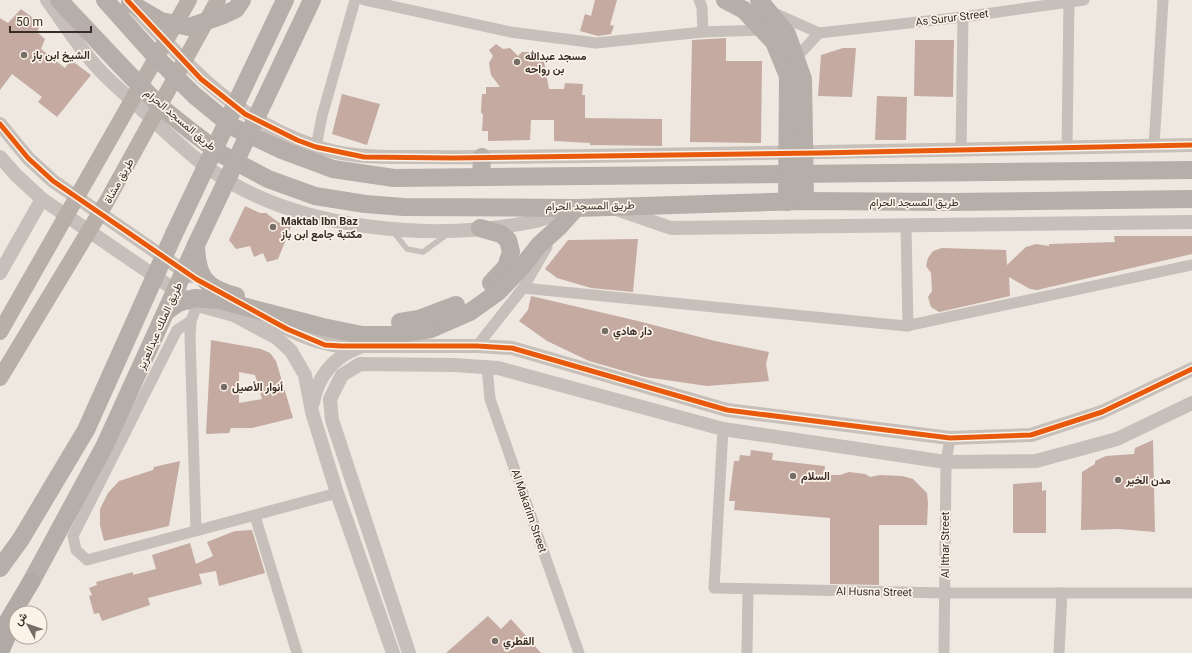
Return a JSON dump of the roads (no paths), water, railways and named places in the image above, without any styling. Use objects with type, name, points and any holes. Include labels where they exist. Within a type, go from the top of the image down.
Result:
[{"type":"highway","points":[[21,605],[31,582]]},
{"type":"highway","points":[[0,634],[31,582]]},
{"type":"highway","points":[[0,652],[8,634]]},
{"type":"main road","name":"طريق المسجد الحرام","points":[[59,0],[94,39],[162,108],[221,154],[268,179],[315,196],[365,204],[404,207],[576,208],[796,202],[1192,199]]},
{"type":"main road","points":[[104,0],[156,57],[194,95],[233,127],[282,150],[333,169],[394,178],[1192,170]]},
{"type":"main road","points":[[0,332],[189,0]]},
{"type":"main road","name":"طريق مشاة","points":[[0,378],[107,201],[218,0]]},
{"type":"main road","points":[[129,1],[161,21],[189,27],[236,9],[242,0]]},
{"type":"main road","points":[[0,568],[21,539],[86,430],[140,313],[174,234],[285,0]]},
{"type":"main road","name":"طريق الملك عبدالعزيز","points":[[31,582],[105,445],[196,245],[312,0]]},
{"type":"main road","points":[[725,0],[744,10],[774,42],[788,76],[796,153]]},
{"type":"main road","points":[[762,5],[786,34],[803,79],[796,153],[796,202]]},
{"type":"main road","points":[[481,177],[482,157]]},
{"type":"main road","points":[[167,310],[178,303],[195,298],[219,300],[323,327],[362,335],[393,335],[431,329],[467,307],[498,292],[540,245],[576,208]]},
{"type":"main road","points":[[196,245],[196,264],[202,276],[210,285],[222,292],[340,320],[373,324],[418,319],[467,307],[506,267],[511,252],[508,240],[501,234],[480,228]]},
{"type":"street","points":[[47,0],[96,66],[173,138],[211,170],[247,191],[295,210],[321,218],[392,230],[453,231],[531,222],[576,208]]},
{"type":"street","points":[[316,147],[322,116],[355,0]]},
{"type":"street","points":[[364,0],[510,32],[596,43],[703,32],[762,30]]},
{"type":"street","points":[[699,0],[702,7],[703,32]]},
{"type":"street","name":"As Surur Street","points":[[819,33],[963,17],[1084,0]]},
{"type":"street","points":[[1154,146],[1163,0]]},
{"type":"street","points":[[129,1],[201,79],[245,114],[297,140],[316,147],[364,157],[796,153],[1192,145]]},
{"type":"street","points":[[1067,148],[1069,1]]},
{"type":"street","points":[[762,5],[819,33],[795,59]]},
{"type":"street","points":[[961,150],[963,17]]},
{"type":"street","points":[[0,124],[28,158],[53,181],[196,279],[293,332],[325,345],[477,346],[512,348],[727,410],[950,438],[1031,435],[1102,412],[1192,369]]},
{"type":"street","points":[[986,149],[987,172]]},
{"type":"street","points":[[0,157],[16,176],[42,199],[197,305],[234,316],[277,338],[292,351],[306,375],[312,412],[337,493],[393,653]]},
{"type":"street","points":[[0,273],[42,199]]},
{"type":"street","points":[[950,202],[951,224]]},
{"type":"street","points":[[606,206],[671,228],[1192,222]]},
{"type":"street","points":[[906,225],[908,326]]},
{"type":"street","points":[[477,346],[523,288],[559,227]]},
{"type":"street","points":[[523,288],[908,326],[1192,265]]},
{"type":"street","points":[[196,530],[191,321],[197,305]]},
{"type":"street","points":[[191,321],[177,330],[73,536],[76,550],[87,560],[337,493]]},
{"type":"street","points":[[312,412],[314,394],[327,370],[348,352],[364,346]]},
{"type":"street","points":[[409,653],[332,420],[330,399],[342,375],[360,364],[498,368],[723,429],[946,462],[1036,461],[1117,439],[1192,403]]},
{"type":"street","name":"Al Makarim Street","points":[[487,367],[490,399],[579,653]]},
{"type":"street","name":"Al Husna Street","points":[[723,429],[714,588],[945,593],[1192,593]]},
{"type":"street","name":"Al Ithar Street","points":[[944,653],[946,462],[950,438]]},
{"type":"street","points":[[255,516],[297,653]]},
{"type":"street","points":[[747,653],[748,588]]},
{"type":"street","points":[[1059,653],[1062,593]]},
{"type":"lane","points":[[392,230],[407,250],[423,252],[453,231]]},
{"type":"place","name":"الشيخ ابن باز","points":[[24,55]]},
{"type":"place","name":"مسجد عبدالله بن رواحه","points":[[517,62]]},
{"type":"place","name":"Maktab Ibn Baz مكتبة جامع ابن باز","points":[[273,227]]},
{"type":"place","name":"دار هادي","points":[[605,331]]},
{"type":"place","name":"أنوار الأصيل","points":[[224,387]]},
{"type":"place","name":"السلام","points":[[793,476]]},
{"type":"place","name":"مدن الخير","points":[[1118,480]]},
{"type":"place","name":"القطري","points":[[495,641]]}]
